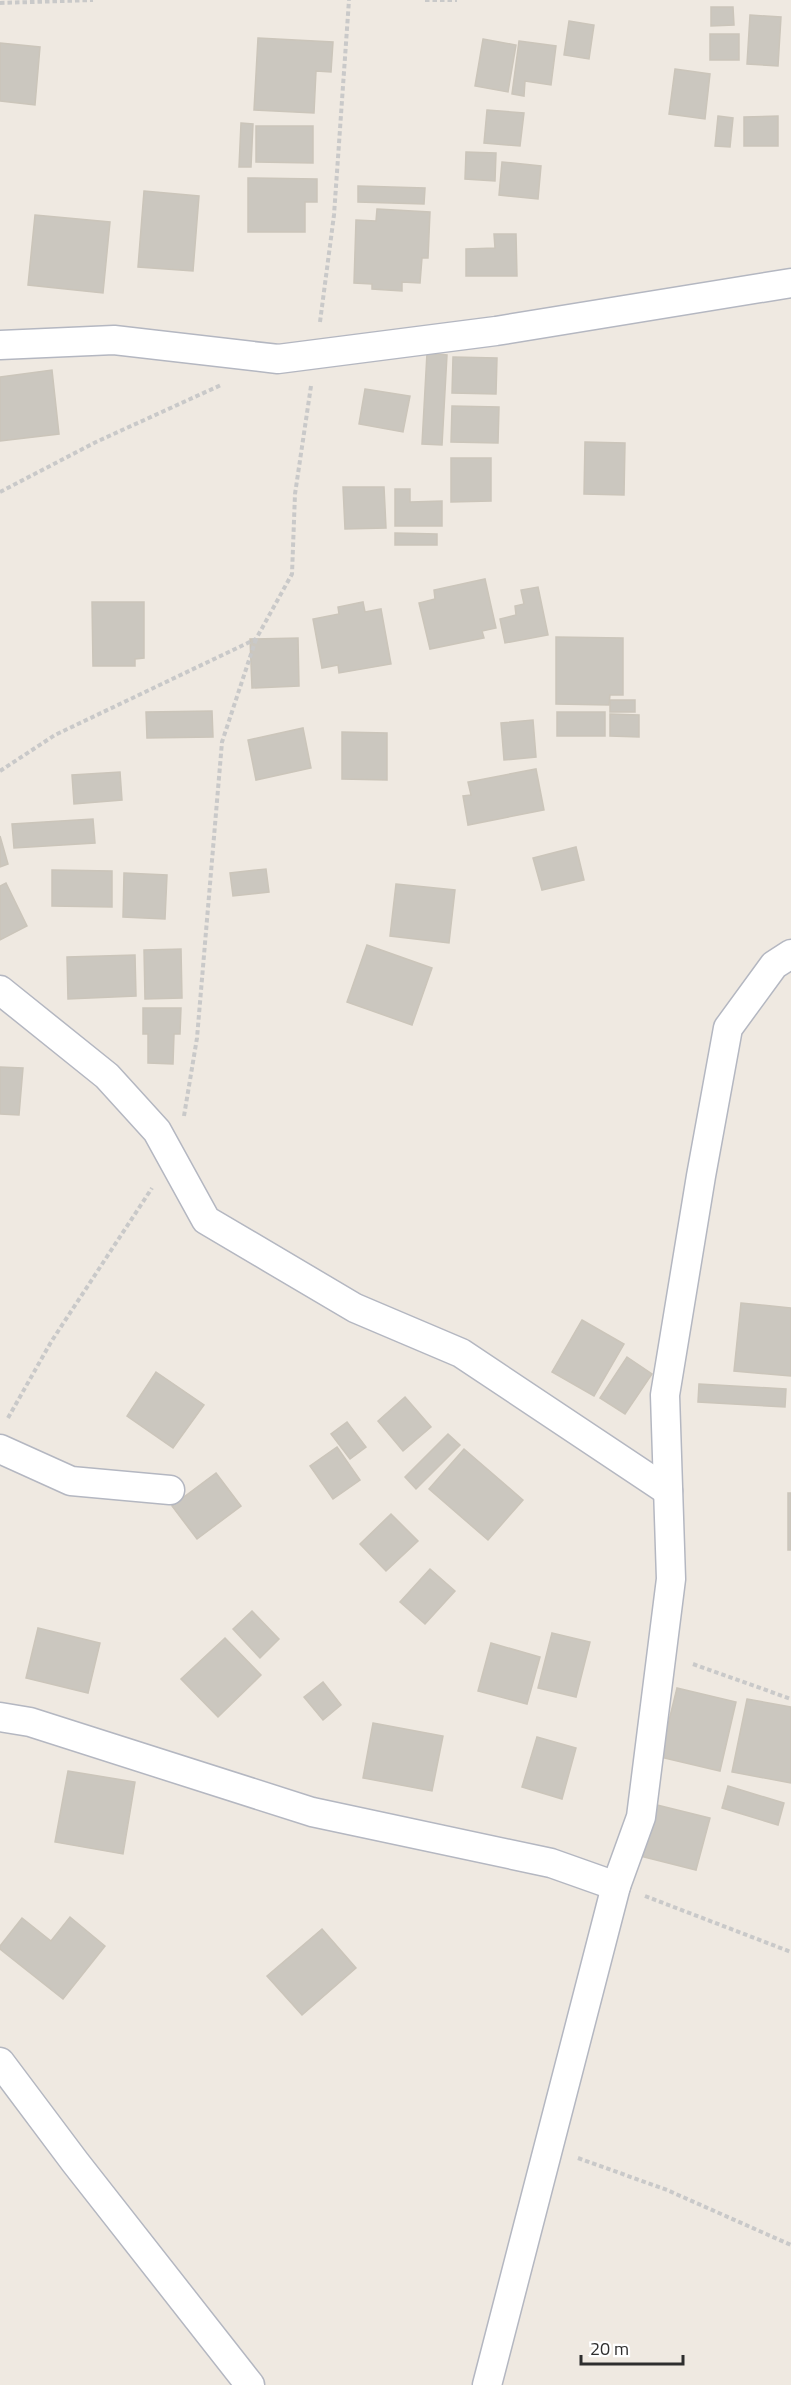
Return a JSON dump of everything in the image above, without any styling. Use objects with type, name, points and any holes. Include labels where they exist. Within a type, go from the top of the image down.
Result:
[{"type":"street","points":[[0,345],[114,340],[278,359],[496,331],[791,283]]},
{"type":"street","points":[[487,2385],[616,1886],[641,1817],[671,1579],[665,1395],[700,1176],[728,1028],[774,965],[791,954]]},
{"type":"street","points":[[0,990],[107,1076],[157,1131],[206,1220],[355,1308],[461,1353],[668,1491]]},
{"type":"street","points":[[0,1449],[71,1481],[170,1490]]},
{"type":"street","points":[[0,1717],[30,1722],[312,1812],[551,1863],[616,1886]]},
{"type":"street","points":[[0,2062],[75,2162],[250,2385]]},
{"type":"path","points":[[0,3],[93,0]]},
{"type":"path","points":[[6,1422],[51,1342],[172,1158],[188,1105],[197,1038],[222,742],[256,639],[292,574],[296,494],[334,215],[350,0]]},
{"type":"path","points":[[425,0],[457,0]]},
{"type":"path","points":[[0,492],[96,442],[225,383]]},
{"type":"path","points":[[0,771],[55,735],[256,639]]},
{"type":"path","points":[[662,1653],[791,1699]]},
{"type":"path","points":[[616,1886],[791,1952]]},
{"type":"path","points":[[549,2148],[667,2190],[791,2245]]},
{"type":"building","points":[[711,7],[733,7],[734,25],[711,26]]},
{"type":"building","points":[[750,15],[781,17],[778,66],[747,64]]},
{"type":"building","points":[[569,21],[594,25],[589,59],[564,55]]},
{"type":"building","points":[[710,34],[739,34],[739,60],[710,60]]},
{"type":"building","points":[[258,38],[333,42],[331,72],[316,71],[314,113],[254,110]]},
{"type":"building","points":[[483,39],[516,45],[508,92],[475,86]]},
{"type":"building","points":[[519,41],[556,46],[551,85],[525,81],[524,96],[512,94]]},
{"type":"building","points":[[0,43],[40,47],[35,105],[0,101]]},
{"type":"building","points":[[675,69],[710,74],[705,119],[669,114]]},
{"type":"building","points":[[487,110],[524,113],[520,146],[484,143]]},
{"type":"building","points":[[718,116],[733,118],[730,147],[715,146]]},
{"type":"building","points":[[778,116],[778,146],[744,146],[744,117]]},
{"type":"building","points":[[241,123],[253,124],[251,167],[239,167]]},
{"type":"building","points":[[256,126],[313,126],[313,163],[256,162]]},
{"type":"building","points":[[466,152],[496,153],[495,181],[465,179]]},
{"type":"building","points":[[502,162],[541,166],[538,199],[499,195]]},
{"type":"building","points":[[248,178],[317,179],[317,202],[305,202],[305,232],[248,232]]},
{"type":"building","points":[[358,186],[425,188],[424,204],[358,202]]},
{"type":"building","points":[[144,191],[199,196],[193,271],[138,267]]},
{"type":"building","points":[[377,209],[430,212],[428,258],[422,258],[420,283],[402,282],[402,291],[372,289],[372,284],[354,283],[356,220],[376,221]]},
{"type":"building","points":[[35,215],[110,222],[103,293],[28,285]]},
{"type":"building","points":[[494,234],[516,234],[517,276],[466,276],[466,249],[495,248]]},
{"type":"building","points":[[427,353],[447,355],[442,445],[422,444]]},
{"type":"building","points":[[453,357],[497,358],[496,394],[452,393]]},
{"type":"building","points":[[52,370],[59,434],[0,441],[0,377]]},
{"type":"building","points":[[365,389],[410,396],[403,432],[359,424]]},
{"type":"building","points":[[452,406],[499,407],[498,443],[451,442]]},
{"type":"building","points":[[585,442],[625,443],[624,495],[584,494]]},
{"type":"building","points":[[451,458],[491,458],[491,501],[451,502]]},
{"type":"building","points":[[343,487],[384,487],[386,528],[345,529]]},
{"type":"building","points":[[395,489],[410,489],[410,502],[442,501],[442,526],[395,526]]},
{"type":"building","points":[[395,533],[437,534],[437,545],[395,545]]},
{"type":"building","points":[[485,579],[496,628],[482,631],[484,638],[430,649],[419,603],[435,599],[434,590]]},
{"type":"building","points":[[538,587],[548,635],[505,643],[500,619],[516,615],[515,606],[524,604],[521,590]]},
{"type":"building","points":[[92,602],[144,602],[144,658],[135,659],[135,666],[93,666]]},
{"type":"building","points":[[363,602],[365,612],[381,609],[391,664],[339,673],[338,665],[322,668],[313,619],[339,614],[338,607]]},
{"type":"building","points":[[556,637],[623,638],[623,695],[610,695],[609,705],[556,704]]},
{"type":"building","points":[[298,638],[299,686],[252,688],[250,639]]},
{"type":"building","points":[[610,700],[635,700],[635,712],[610,712]]},
{"type":"building","points":[[212,711],[213,737],[147,738],[146,712]]},
{"type":"building","points":[[557,712],[605,712],[605,736],[557,736]]},
{"type":"building","points":[[610,714],[639,715],[639,737],[610,736]]},
{"type":"building","points":[[533,720],[536,757],[504,760],[501,723]]},
{"type":"building","points":[[303,728],[311,768],[256,780],[248,740]]},
{"type":"building","points":[[342,732],[387,733],[387,780],[342,779]]},
{"type":"building","points":[[536,769],[544,810],[468,825],[463,796],[471,795],[468,782]]},
{"type":"building","points":[[120,772],[122,800],[74,804],[72,775]]},
{"type":"building","points":[[93,819],[95,843],[14,848],[12,824]]},
{"type":"building","points":[[0,836],[8,864],[0,867]]},
{"type":"building","points":[[576,847],[584,880],[542,890],[533,858]]},
{"type":"building","points":[[266,869],[269,892],[233,896],[230,873]]},
{"type":"building","points":[[52,870],[112,871],[112,907],[52,906]]},
{"type":"building","points":[[124,873],[167,875],[165,919],[123,917]]},
{"type":"building","points":[[6,883],[27,926],[0,940],[0,886]]},
{"type":"building","points":[[396,884],[455,890],[449,943],[390,936]]},
{"type":"building","points":[[367,945],[432,968],[412,1025],[347,1002]]},
{"type":"building","points":[[181,949],[182,998],[145,999],[144,950]]},
{"type":"building","points":[[135,955],[136,996],[68,999],[67,957]]},
{"type":"building","points":[[143,1008],[181,1008],[180,1034],[174,1034],[173,1064],[148,1063],[148,1034],[143,1034]]},
{"type":"building","points":[[0,1067],[23,1068],[19,1115],[0,1114]]},
{"type":"building","points":[[741,1303],[791,1308],[791,1376],[734,1371]]},
{"type":"building","points":[[582,1320],[624,1344],[594,1396],[552,1372]]},
{"type":"building","points":[[627,1357],[652,1374],[625,1414],[600,1398]]},
{"type":"building","points":[[156,1372],[204,1405],[173,1448],[127,1416]]},
{"type":"building","points":[[699,1384],[786,1389],[785,1407],[698,1402]]},
{"type":"building","points":[[405,1397],[431,1427],[403,1451],[378,1421]]},
{"type":"building","points":[[347,1422],[366,1447],[350,1459],[331,1434]]},
{"type":"building","points":[[448,1434],[460,1445],[416,1489],[405,1477]]},
{"type":"building","points":[[337,1447],[360,1480],[333,1499],[310,1466]]},
{"type":"building","points":[[464,1449],[523,1500],[488,1540],[429,1489]]},
{"type":"building","points":[[216,1473],[241,1506],[197,1539],[172,1506]]},
{"type":"building","points":[[788,1493],[791,1493],[791,1550],[788,1550]]},
{"type":"building","points":[[391,1514],[418,1541],[386,1571],[360,1544]]},
{"type":"building","points":[[430,1569],[455,1591],[425,1624],[400,1602]]},
{"type":"building","points":[[252,1611],[279,1639],[260,1658],[233,1629]]},
{"type":"building","points":[[38,1628],[100,1643],[88,1693],[26,1678]]},
{"type":"building","points":[[552,1633],[590,1642],[576,1697],[538,1688]]},
{"type":"building","points":[[225,1638],[261,1675],[218,1717],[181,1679]]},
{"type":"building","points":[[491,1643],[540,1657],[527,1704],[478,1691]]},
{"type":"building","points":[[323,1682],[341,1705],[323,1720],[304,1697]]},
{"type":"building","points":[[677,1688],[736,1702],[720,1771],[660,1757]]},
{"type":"building","points":[[747,1699],[791,1707],[791,1783],[732,1772]]},
{"type":"building","points":[[373,1723],[443,1736],[432,1791],[363,1778]]},
{"type":"building","points":[[537,1737],[576,1748],[562,1799],[522,1787]]},
{"type":"building","points":[[68,1771],[135,1782],[123,1854],[55,1842]]},
{"type":"building","points":[[728,1786],[784,1803],[778,1825],[722,1808]]},
{"type":"building","points":[[649,1803],[710,1818],[696,1870],[636,1855]]},
{"type":"building","points":[[70,1917],[105,1946],[63,1999],[0,1949],[0,1946],[22,1918],[51,1941]]},
{"type":"building","points":[[322,1929],[356,1968],[302,2015],[267,1976]]}]
